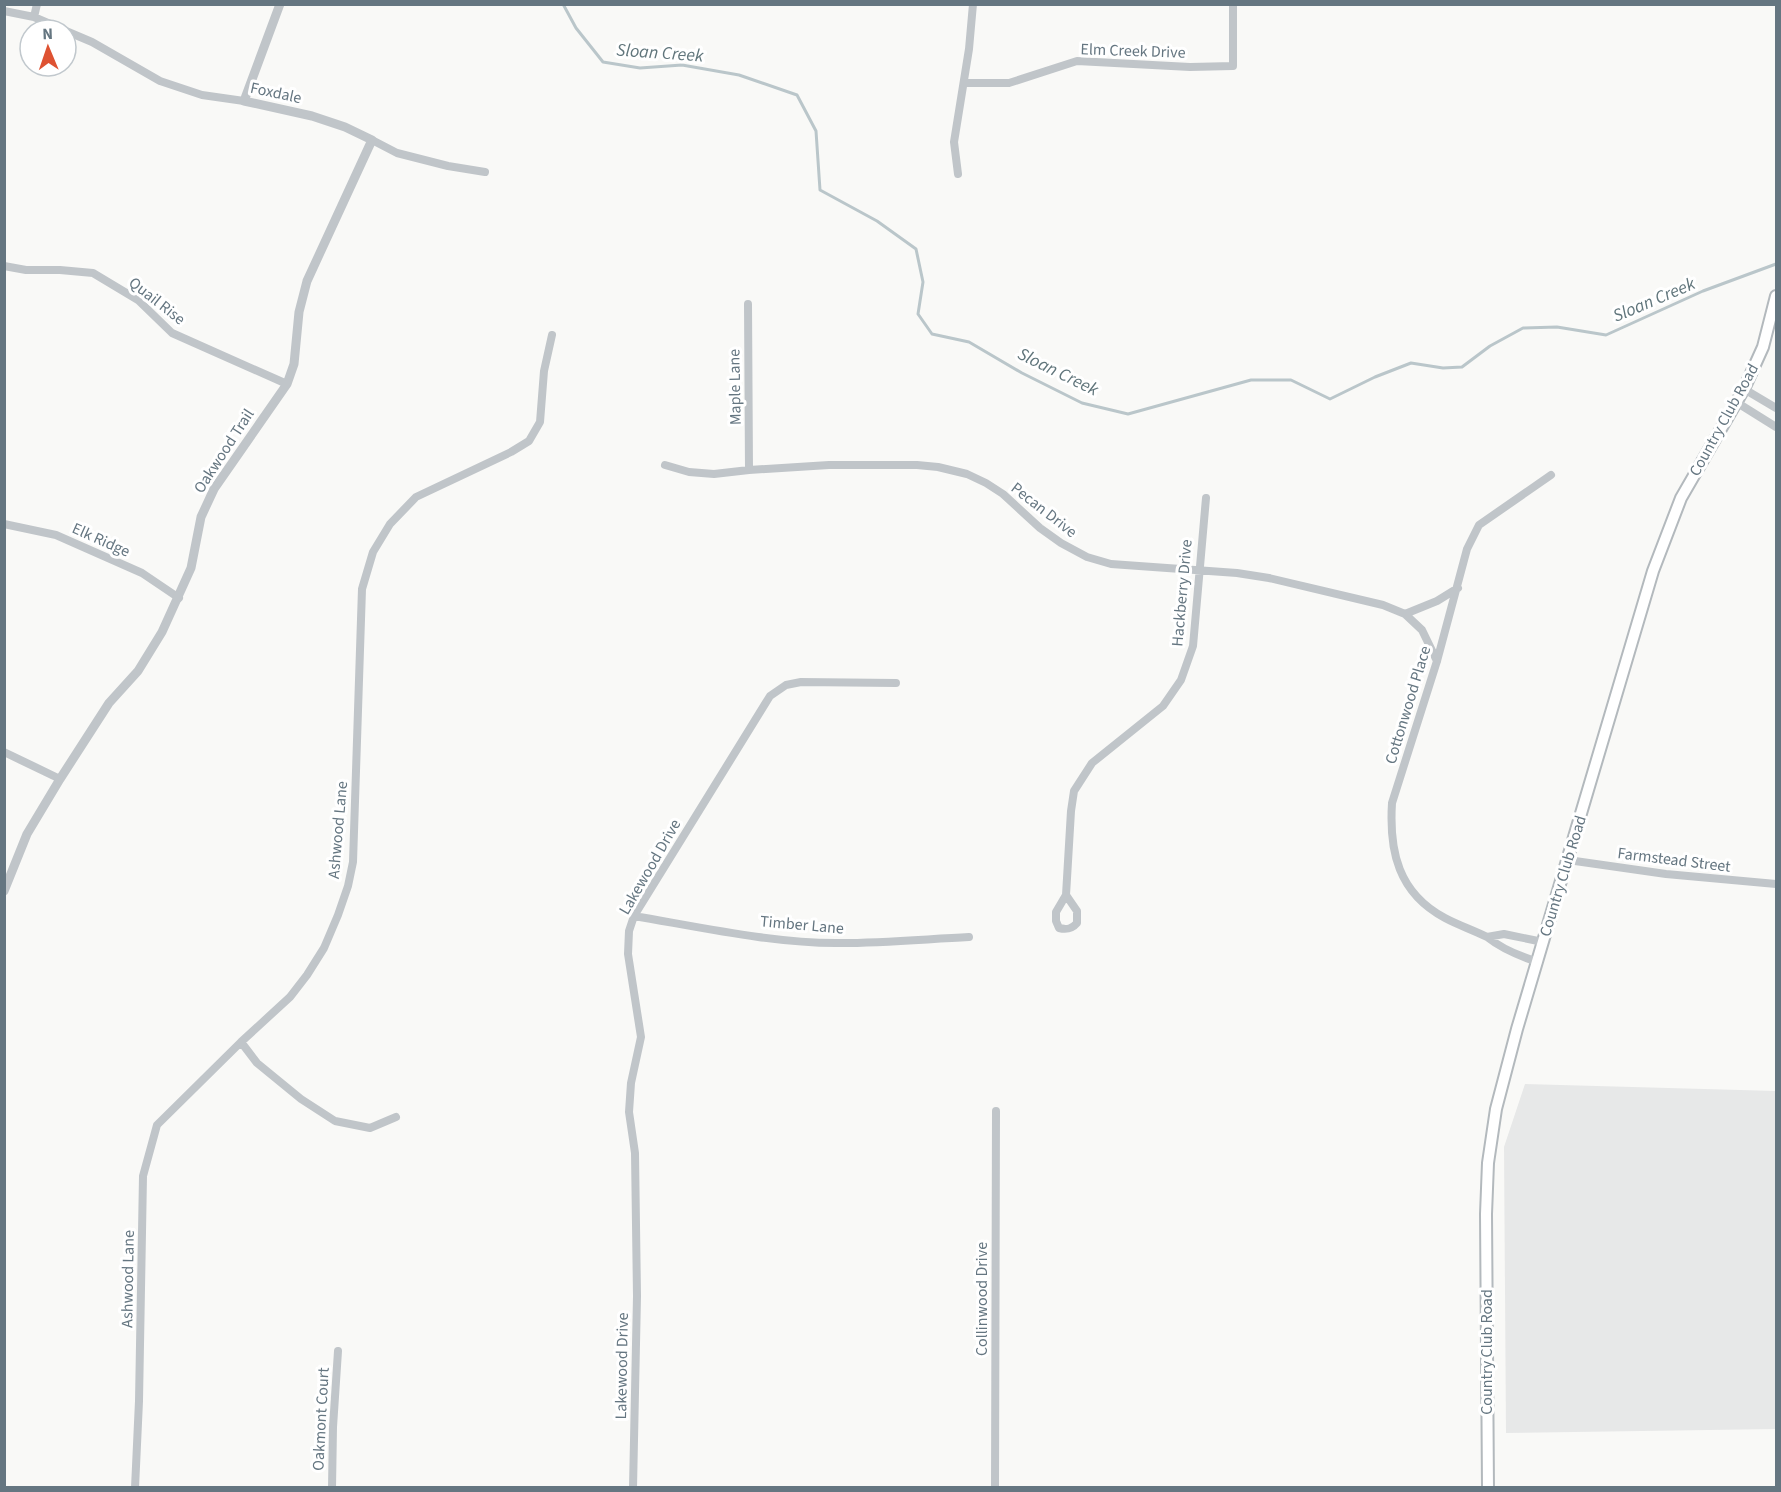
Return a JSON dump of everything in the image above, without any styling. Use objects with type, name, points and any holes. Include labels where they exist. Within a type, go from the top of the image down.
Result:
[{"type":"main road","name":"Country Club Road","points":[[1488,1488],[1486,1214],[1488,1163],[1496,1109],[1511,1050],[1653,571],[1681,498],[1744,389],[1763,347],[1776,296]]},
{"type":"street","points":[[34,17],[37,4]]},
{"type":"street","points":[[244,101],[280,4]]},
{"type":"street","points":[[958,174],[954,142],[969,49],[973,4]]},
{"type":"street","name":"Elm Creek Drive","points":[[964,83],[1009,83],[1077,61],[1190,67],[1233,66],[1233,4]]},
{"type":"street","name":"Foxdale","points":[[4,11],[34,17]]},
{"type":"street","name":"Foxdale","points":[[78,36],[160,81],[202,95],[244,101],[312,116],[345,127],[397,153],[448,166],[484,172]]},
{"type":"street","name":"Oakwood Trail","points":[[4,891],[27,834],[60,778],[109,703],[149,655],[179,598],[191,568],[201,517],[214,489],[287,384],[294,364],[298,312],[307,281],[372,140]]},
{"type":"street","name":"Quail Rise","points":[[4,266],[26,270],[93,273],[138,300],[172,333],[287,384]]},
{"type":"street","name":"Maple Lane","points":[[748,304],[749,470]]},
{"type":"street","name":"Ashwood Lane","points":[[135,1488],[143,1176],[149,1147],[157,1125],[290,997],[324,948],[348,886],[353,861],[362,589],[373,552],[390,524],[416,497],[511,452],[528,441],[540,422],[544,371],[552,336]]},
{"type":"street","points":[[1744,389],[1776,408]]},
{"type":"street","points":[[1736,402],[1776,427]]},
{"type":"street","name":"Pecan Drive","points":[[665,465],[689,472],[714,474],[829,465],[938,466],[967,474],[986,483],[1004,494],[1040,528],[1061,543],[1087,556],[1111,564],[1269,578],[1383,605],[1405,614],[1422,630],[1437,661]]},
{"type":"street","name":"Cottonwood Place","points":[[1538,962],[1519,956],[1487,937],[1443,917],[1422,901],[1402,874],[1393,850],[1390,827],[1392,803],[1437,661],[1467,549],[1479,525],[1551,475]]},
{"type":"street","name":"Hackberry Drive","points":[[1066,896],[1074,791],[1092,763],[1163,706],[1181,680],[1193,646],[1206,498]]},
{"type":"street","name":"Elk Ridge","points":[[4,524],[56,535],[142,573],[179,598]]},
{"type":"street","points":[[1405,614],[1437,601],[1458,588]]},
{"type":"street","name":"Lakewood Drive","points":[[633,1488],[637,1296],[635,1153],[629,1112],[631,1083],[640,1037],[628,954],[629,931],[634,916],[771,696],[786,685],[801,682],[896,682]]},
{"type":"street","points":[[4,752],[60,778]]},
{"type":"street","name":"Farmstead Street","points":[[1568,860],[1666,874],[1776,884]]},
{"type":"street","name":"Timber Lane","points":[[634,916],[730,932],[841,944],[969,937]]},
{"type":"street","name":"Cottonwood Place","points":[[1487,937],[1504,934],[1544,942]]},
{"type":"street","points":[[241,1042],[257,1063],[300,1099],[335,1121],[370,1128],[396,1117]]},
{"type":"street","name":"Collinwood Drive","points":[[995,1488],[996,1112]]},
{"type":"street","name":"Oakmont Court","points":[[332,1488],[338,1351]]},
{"type":"shaded area","points":[[1525,1084],[1776,1091],[1776,1429],[1506,1433],[1504,1147]]},
{"type":"waterway","name":"Sloan Creek","points":[[563,4],[576,28],[603,62],[640,68],[682,65],[739,75],[797,95],[816,131],[820,190],[877,221],[916,249],[923,282],[918,314],[932,334],[969,342],[1022,373],[1082,403],[1128,414],[1251,380],[1291,380],[1330,399],[1375,377],[1411,363],[1443,368],[1462,367],[1490,346],[1523,328],[1557,327],[1606,335],[1703,291],[1776,264]]}]
